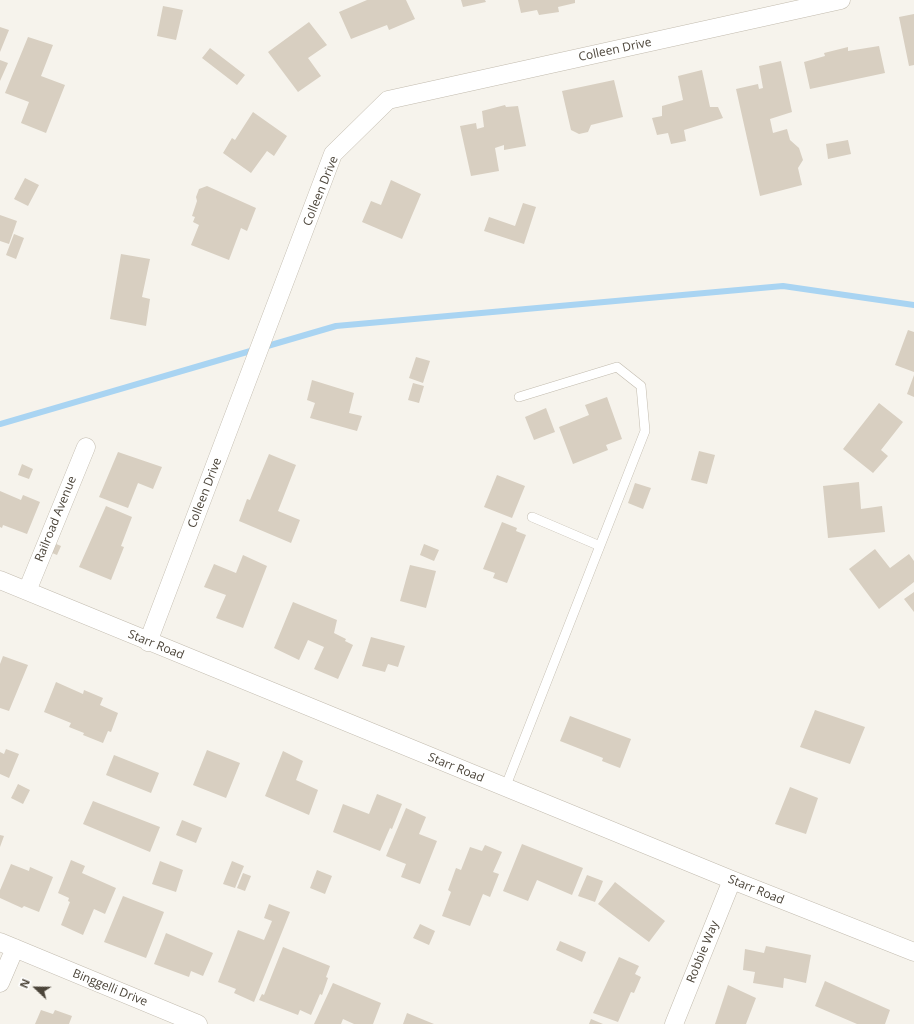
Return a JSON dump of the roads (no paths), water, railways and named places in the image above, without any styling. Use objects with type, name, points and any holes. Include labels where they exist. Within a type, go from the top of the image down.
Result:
[{"type":"street","name":"Colleen Drive","points":[[148,642],[333,154],[388,100],[841,0]]},
{"type":"street","name":"Railroad Avenue","points":[[27,591],[86,447]]},
{"type":"street","name":"Starr Road","points":[[0,580],[505,788],[914,952]]},
{"type":"street","name":"Robbie Way","points":[[674,1024],[732,880]]},
{"type":"street","points":[[0,983],[7,945]]},
{"type":"street","name":"Binggelli Drive","points":[[7,945],[198,1024]]},
{"type":"lane","points":[[505,788],[645,431],[641,386],[617,367],[519,397]]},
{"type":"lane","points":[[532,517],[600,546]]},
{"type":"waterway","points":[[0,424],[336,326],[783,286],[914,305]]}]
